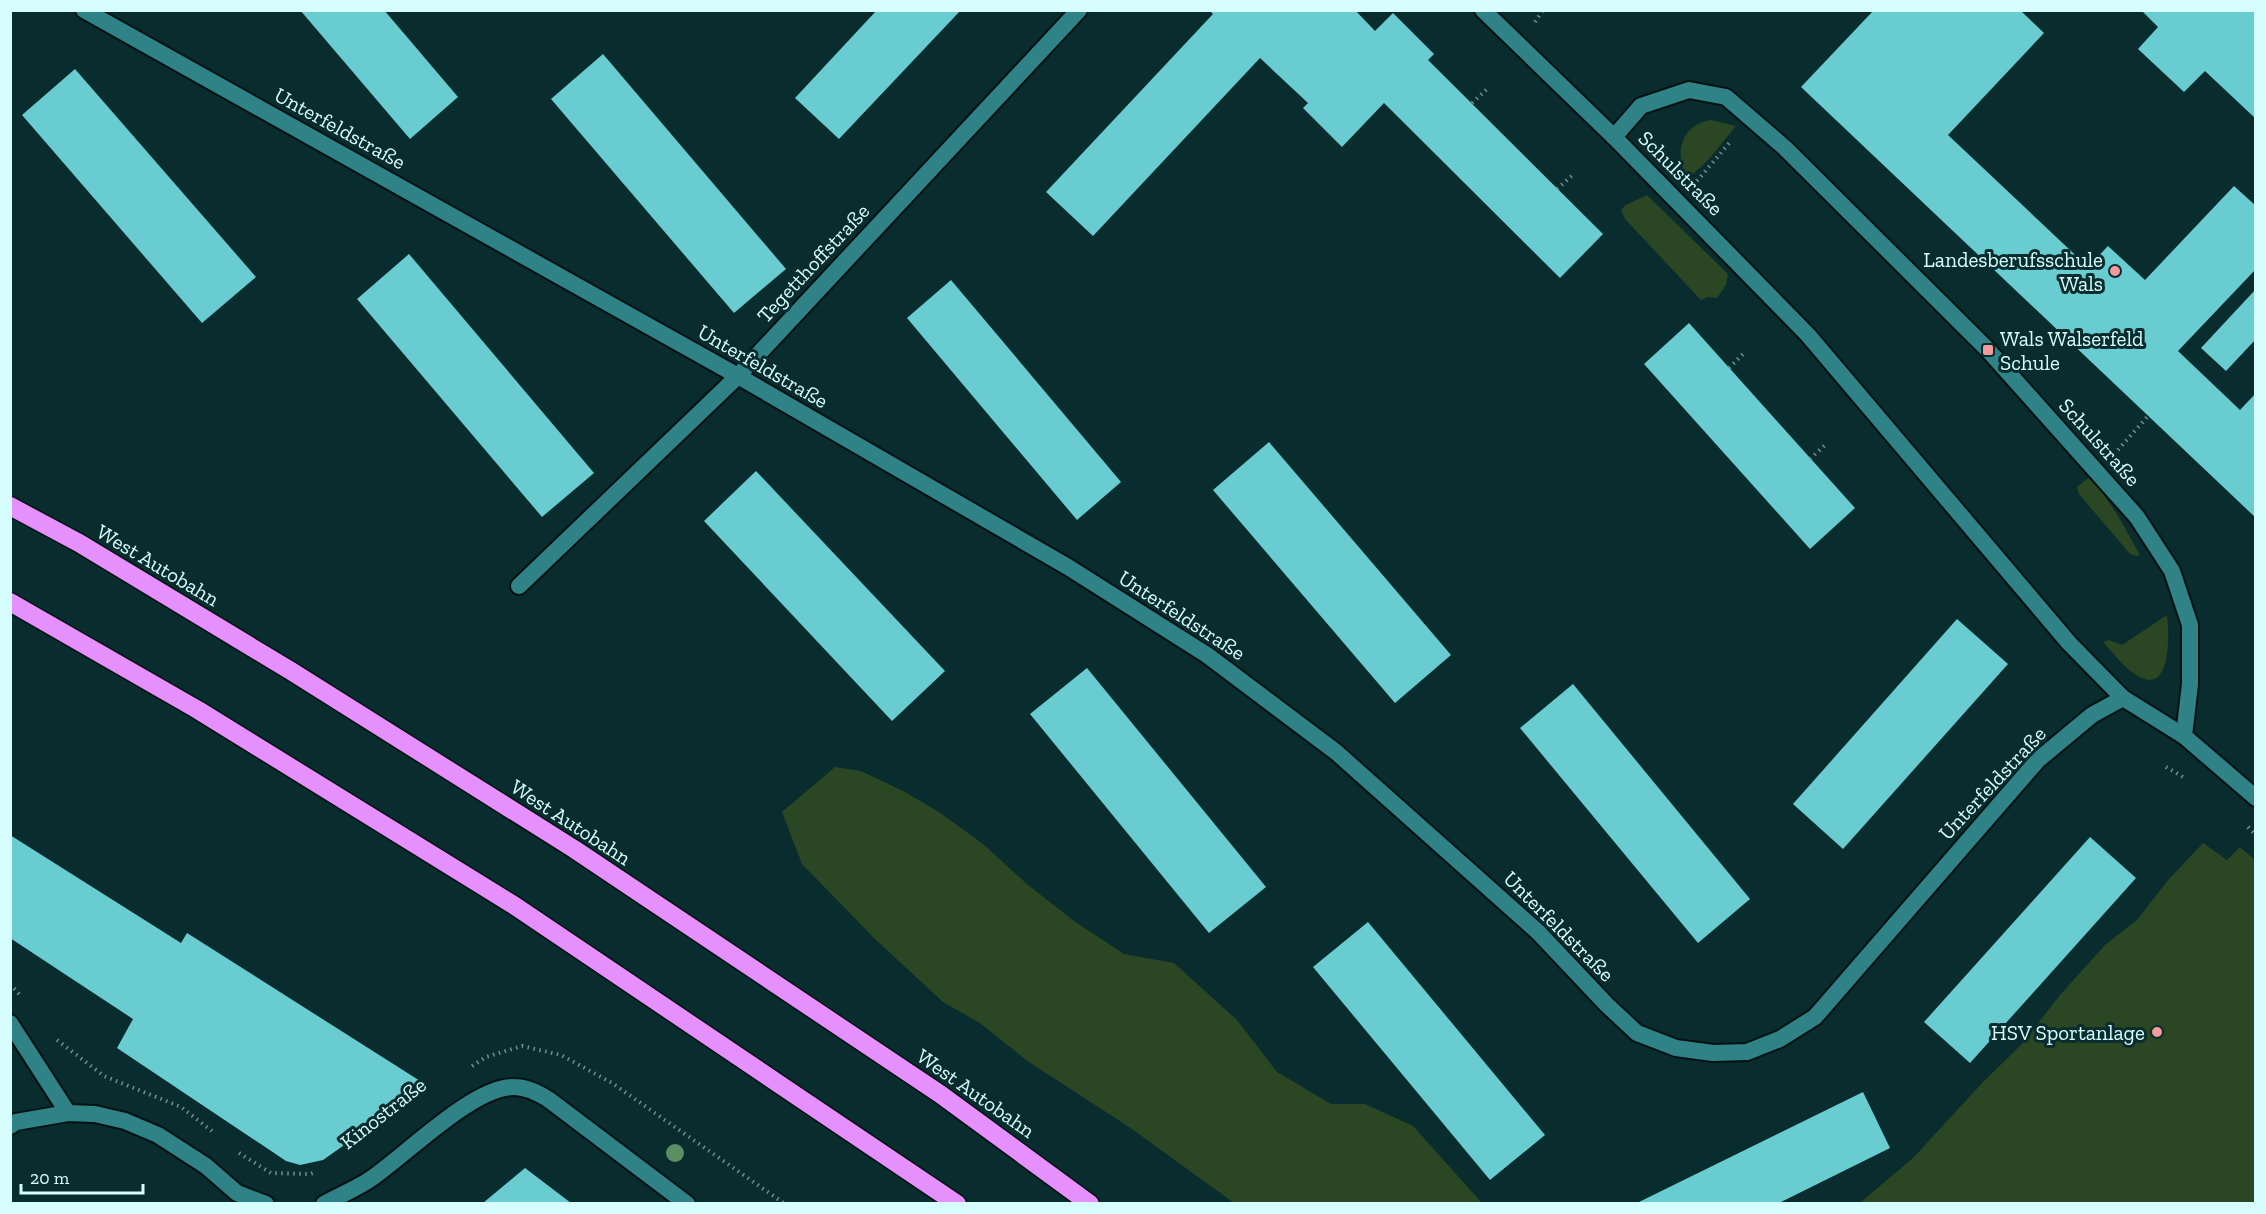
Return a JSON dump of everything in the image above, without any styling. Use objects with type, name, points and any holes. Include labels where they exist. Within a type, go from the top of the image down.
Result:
[{"type":"highway","name":"West Autobahn","points":[[10,506],[79,543],[291,671],[574,849],[940,1094],[1090,1203]]},
{"type":"highway","points":[[10,602],[198,710],[515,906],[957,1203]]},
{"type":"street","name":"Unterfeldstraße","points":[[84,10],[738,376],[1068,567],[1207,655],[1336,752],[1538,932],[1607,1005],[1637,1033],[1677,1048],[1713,1053],[1747,1052],[1780,1039],[1815,1017],[2038,760],[2092,715],[2123,698]]},
{"type":"street","name":"Tegetthoffstraße","points":[[519,586],[738,376],[1079,10]]},
{"type":"street","name":"Schulstraße","points":[[1483,10],[1614,137],[1808,335],[2069,643],[2123,698],[2184,736],[2256,798]]},
{"type":"street","name":"Schulstraße","points":[[1614,137],[1641,106],[1689,90],[1726,97],[1752,118],[1846,206],[1988,350],[2137,517],[2172,572],[2190,625],[2190,684],[2184,736]]},
{"type":"street","points":[[10,1023],[68,1113]]},
{"type":"street","points":[[324,1203],[371,1179],[469,1104],[495,1091],[513,1087],[532,1090],[548,1099],[687,1203]]},
{"type":"street","points":[[10,1126],[16,1122],[68,1113],[95,1114],[125,1121],[158,1134],[206,1166],[237,1193],[266,1203]]},
{"type":"path","points":[[1472,103],[1488,89]]},
{"type":"path","points":[[1678,202],[1752,118]]},
{"type":"path","points":[[1557,189],[1574,174]]},
{"type":"path","points":[[1729,368],[1743,354]]},
{"type":"path","points":[[2118,450],[2148,416]]},
{"type":"path","points":[[1810,459],[1825,445]]},
{"type":"path","points":[[10,984],[25,1002]]},
{"type":"path","points":[[55,1038],[104,1076],[181,1107],[214,1133]]},
{"type":"path","points":[[470,1068],[486,1057],[522,1046],[561,1055],[612,1083],[785,1203]]},
{"type":"path","points":[[231,1147],[271,1173],[310,1174],[319,1171]]},
{"type":"green space","points":[[1711,120],[1736,126],[1709,159],[1688,179],[1681,160],[1683,142],[1693,128]]},
{"type":"green space","points":[[1647,195],[1728,274],[1726,285],[1717,298],[1708,297],[1701,300],[1625,219],[1621,210],[1626,205]]},
{"type":"green space","points":[[2091,476],[2117,514],[2140,555],[2130,554],[2079,494],[2077,487]]},
{"type":"green space","points":[[2167,615],[2168,645],[2164,668],[2159,676],[2152,680],[2131,672],[2103,642],[2109,640],[2122,645]]},
{"type":"green space","points":[[835,767],[861,771],[905,792],[939,812],[983,844],[1028,885],[1074,921],[1124,954],[1174,963],[1237,1020],[1277,1072],[1331,1104],[1365,1104],[1413,1126],[1482,1203],[1234,1203],[1132,1129],[1026,1060],[980,1023],[943,1002],[875,939],[802,864],[782,812]]},
{"type":"green space","name":"HSV Sportanlage","points":[[2203,843],[2227,860],[2240,847],[2255,860],[2255,1203],[1860,1203],[1914,1157],[1983,1082],[2021,1045],[2060,995],[2105,945],[2137,920],[2169,879]]},
{"type":"building","points":[[300,10],[384,10],[458,97],[410,139]]},
{"type":"building","points":[[877,10],[961,10],[839,139],[795,98]]},
{"type":"building","points":[[1209,10],[1355,10],[1375,31],[1393,13],[1434,54],[1428,60],[1603,234],[1560,278],[1384,103],[1342,147],[1303,108],[1308,103],[1260,58],[1093,236],[1046,192],[1213,14]]},
{"type":"building","points":[[1874,10],[2020,10],[2044,33],[1948,135],[2088,267],[2108,246],[2145,280],[2234,186],[2256,206],[2256,269],[2178,351],[2240,410],[2256,393],[2256,518],[1801,87]]},
{"type":"building","points":[[2141,10],[2256,10],[2256,119],[2205,71],[2184,92],[2138,49],[2158,27]]},
{"type":"building","points":[[603,54],[786,269],[734,313],[551,99]]},
{"type":"building","points":[[75,69],[256,277],[202,323],[22,115]]},
{"type":"building","points":[[409,254],[594,473],[542,517],[357,299]]},
{"type":"building","points":[[951,280],[1121,482],[1077,520],[907,318]]},
{"type":"building","points":[[2256,289],[2256,339],[2226,371],[2201,348]]},
{"type":"building","points":[[1689,323],[1855,508],[1810,549],[1644,364]]},
{"type":"building","points":[[1269,442],[1451,655],[1395,703],[1213,490]]},
{"type":"building","points":[[756,471],[945,671],[892,721],[704,521]]},
{"type":"building","points":[[1957,619],[2008,664],[1843,849],[1793,804]]},
{"type":"building","points":[[1087,668],[1266,887],[1209,933],[1030,714]]},
{"type":"building","points":[[1573,684],[1750,899],[1698,943],[1520,728]]},
{"type":"building","points":[[10,835],[181,943],[187,933],[428,1086],[323,1160],[300,1165],[286,1161],[117,1048],[133,1019],[10,938]]},
{"type":"building","points":[[2090,837],[2136,878],[1970,1063],[1924,1022]]},
{"type":"building","points":[[1368,922],[1545,1135],[1490,1180],[1313,967]]},
{"type":"building","points":[[1863,1092],[1890,1148],[1779,1203],[1637,1203]]},
{"type":"building","points":[[525,1168],[571,1203],[483,1203]]},
{"type":"place","name":"Landesberufsschule Wals","points":[[2115,271]]},
{"type":"place","name":"Wals Walserfeld Schule","points":[[1988,350]]},
{"type":"place","name":"HSV Sportanlage","points":[[2157,1032]]}]
